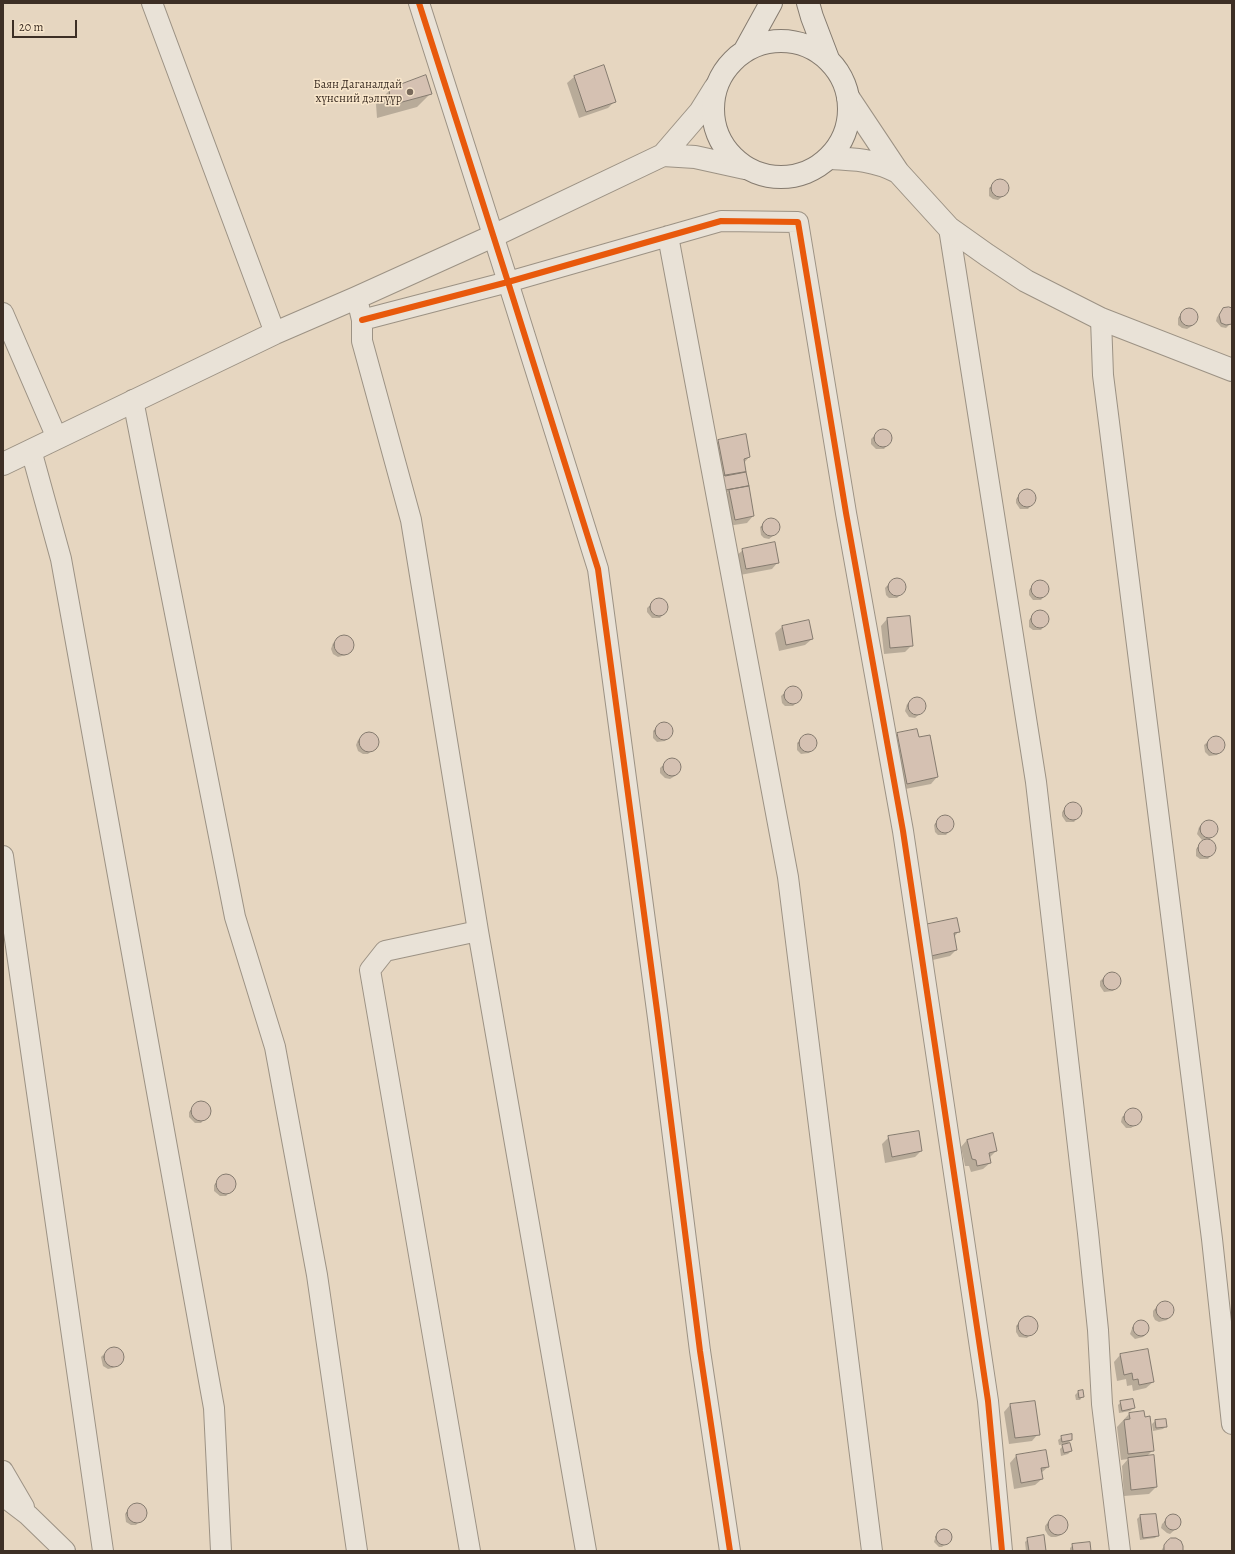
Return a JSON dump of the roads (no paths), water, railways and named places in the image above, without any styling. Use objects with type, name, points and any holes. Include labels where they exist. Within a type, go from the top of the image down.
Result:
[{"type":"street","points":[[152,3],[275,333]]},
{"type":"street","points":[[419,3],[598,569],[657,1011],[700,1351],[730,1551]]},
{"type":"street","points":[[744,52],[770,3]]},
{"type":"street","points":[[808,3],[828,60]]},
{"type":"street","points":[[3,464],[133,400],[275,333],[493,236],[663,155],[700,112],[727,67],[744,52],[766,43],[789,42],[810,47],[828,60],[841,76],[848,97],[898,172],[949,228],[987,256],[1026,281],[1101,319],[1232,370]]},
{"type":"street","points":[[715,88],[712,111],[716,134],[728,153],[745,168]]},
{"type":"street","points":[[663,155],[695,157],[745,168],[766,176],[788,177],[810,171],[829,158],[842,140],[848,119],[848,97]]},
{"type":"street","points":[[829,158],[864,160],[885,165],[898,172]]},
{"type":"street","points":[[362,320],[508,282],[721,221],[798,222],[846,513],[904,838],[988,1401],[1002,1551]]},
{"type":"street","points":[[949,228],[1036,782],[1088,1232],[1098,1330],[1102,1404],[1120,1551]]},
{"type":"street","points":[[668,236],[788,877],[872,1551]]},
{"type":"street","points":[[356,298],[362,320],[362,341],[411,520],[478,932],[586,1551]]},
{"type":"street","points":[[3,313],[57,438]]},
{"type":"street","points":[[1101,319],[1103,375],[1212,1239],[1232,1424]]},
{"type":"street","points":[[133,400],[235,917],[275,1047],[317,1275],[357,1551]]},
{"type":"street","points":[[31,450],[61,559],[214,1408],[222,1551]]},
{"type":"street","points":[[3,856],[102,1551]]},
{"type":"street","points":[[470,1551],[370,970],[385,951],[478,932]]},
{"type":"street","points":[[3,1471],[28,1515]]},
{"type":"street","points":[[3,1496],[28,1515],[65,1551]]},
{"type":"place","name":"Баян Даганалдай хүнсний дэлгүүр","points":[[410,92]]}]
